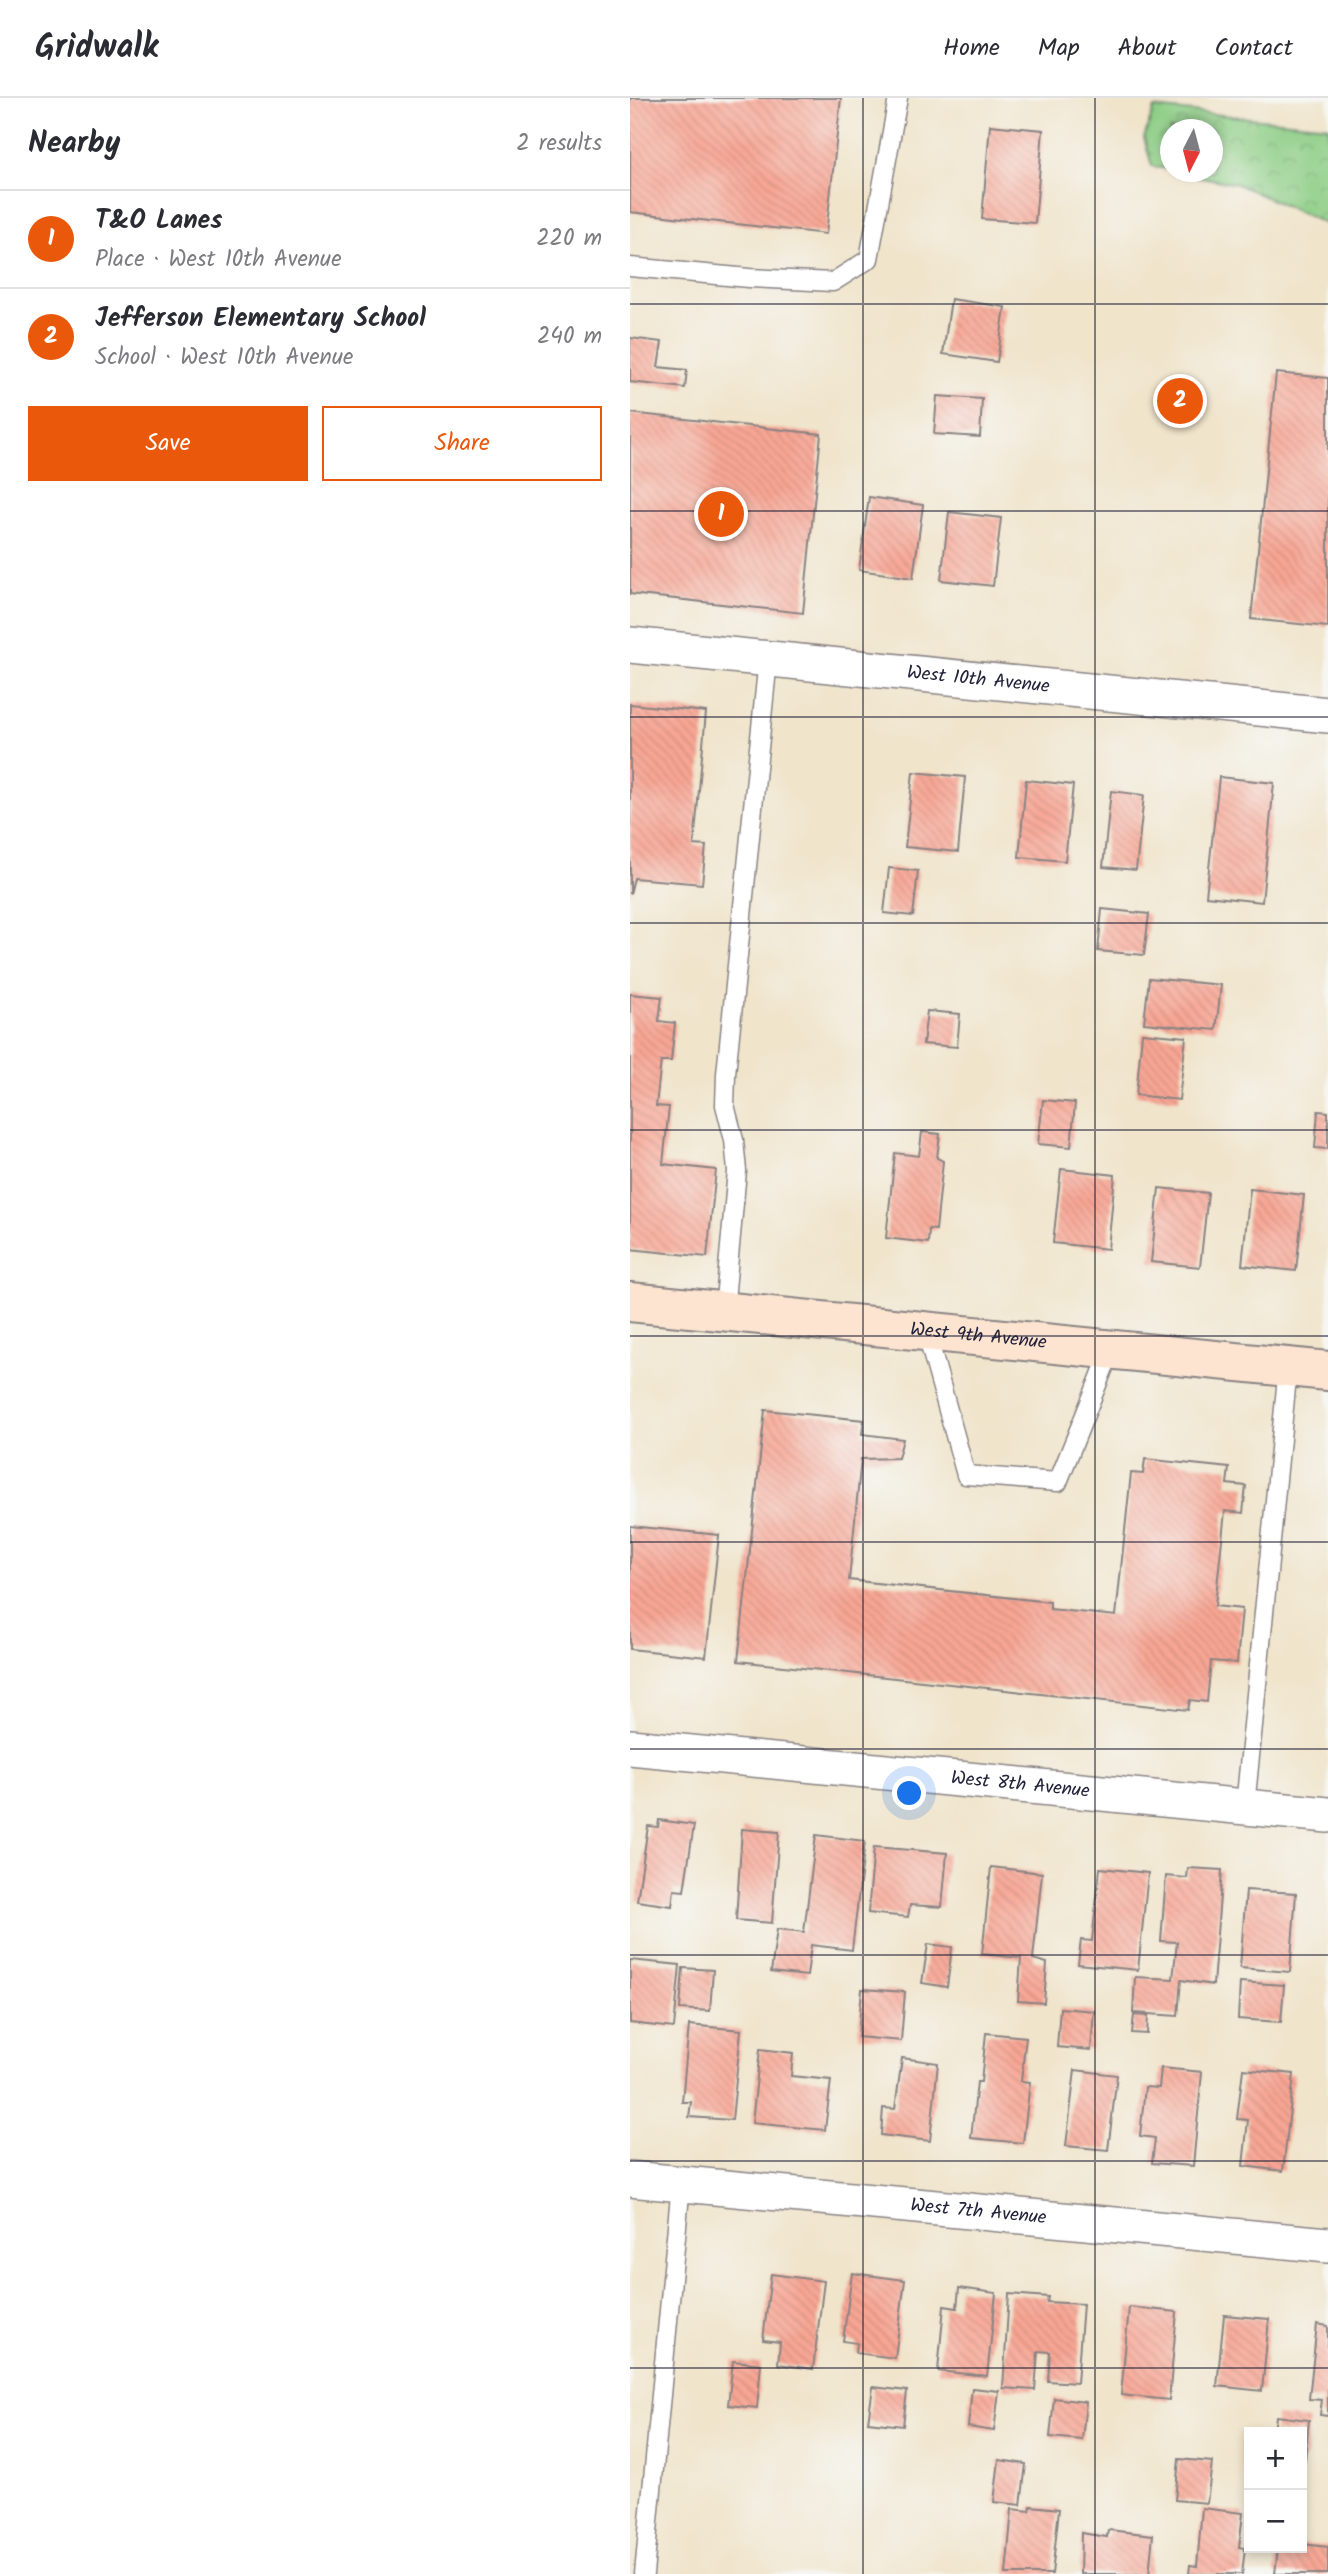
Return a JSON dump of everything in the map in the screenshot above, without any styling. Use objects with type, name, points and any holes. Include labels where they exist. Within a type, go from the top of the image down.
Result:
[{"type":"main road","name":"West 9th Avenue","points":[[630,1302],[1328,1371]]},
{"type":"street","name":"West 10th Avenue","points":[[630,645],[1328,715]]},
{"type":"street","name":"West 8th Avenue","points":[[630,1747],[1328,1815]]},
{"type":"street","name":"West 7th Avenue","points":[[630,2179],[1328,2245]]},
{"type":"lane","points":[[630,267],[749,278],[833,282],[860,265],[869,259],[898,98]]},
{"type":"lane","points":[[724,1311],[737,1171],[734,1140],[725,1105],[726,1074],[768,659]]},
{"type":"lane","points":[[926,1331],[966,1475],[1058,1482],[1111,1350]]},
{"type":"lane","points":[[1245,1807],[1288,1367]]},
{"type":"lane","points":[[644,2574],[681,2184]]},
{"type":"green space","points":[[1154,108],[1328,126],[1328,225],[1237,184],[1223,181],[1223,119],[1160,119],[1160,168],[1152,166],[1144,138]]},
{"type":"building","points":[[630,98],[841,98],[826,234],[630,212]]},
{"type":"building","points":[[990,125],[1043,130],[1035,223],[982,219]]},
{"type":"building","points":[[951,299],[1005,307],[997,362],[943,354]]},
{"type":"building","points":[[630,338],[662,342],[658,367],[687,370],[685,388],[630,382]]},
{"type":"building","points":[[1276,373],[1328,378],[1328,627],[1251,619]]},
{"type":"building","points":[[937,396],[982,399],[980,437],[934,434]]},
{"type":"building","points":[[630,413],[821,434],[803,613],[630,594]]},
{"type":"building","points":[[869,497],[923,505],[913,578],[859,570]]},
{"type":"building","points":[[949,512],[1001,518],[993,586],[941,580]]},
{"type":"building","points":[[630,704],[706,712],[694,845],[706,846],[702,884],[634,878],[630,894]]},
{"type":"building","points":[[913,772],[965,777],[958,852],[905,847]]},
{"type":"building","points":[[1219,777],[1274,783],[1262,902],[1206,896]]},
{"type":"building","points":[[1026,780],[1073,785],[1065,861],[1019,857]]},
{"type":"building","points":[[1111,791],[1144,795],[1136,870],[1103,867]]},
{"type":"building","points":[[889,868],[918,871],[913,916],[884,913]]},
{"type":"building","points":[[1102,909],[1149,914],[1144,955],[1098,951]]},
{"type":"building","points":[[1149,978],[1221,985],[1216,1030],[1144,1023]]},
{"type":"building","points":[[630,994],[662,997],[659,1021],[675,1023],[671,1061],[661,1061],[656,1106],[669,1107],[663,1164],[716,1170],[707,1257],[630,1249]]},
{"type":"building","points":[[927,1011],[960,1014],[957,1047],[923,1044]]},
{"type":"building","points":[[1142,1033],[1186,1037],[1179,1100],[1136,1095]]},
{"type":"building","points":[[1043,1100],[1075,1103],[1071,1147],[1038,1144]]},
{"type":"building","points":[[1318,1111],[1328,1112],[1328,1149],[1315,1148]]},
{"type":"building","points":[[922,1132],[940,1134],[937,1158],[943,1161],[936,1230],[929,1229],[928,1243],[886,1238],[895,1153],[919,1156]]},
{"type":"building","points":[[1061,1169],[1115,1175],[1108,1249],[1053,1243]]},
{"type":"building","points":[[1159,1188],[1208,1193],[1200,1267],[1151,1262]]},
{"type":"building","points":[[1250,1189],[1304,1195],[1296,1271],[1242,1265]]},
{"type":"building","points":[[765,1410],[864,1420],[862,1434],[903,1439],[898,1458],[861,1459],[849,1580],[1050,1602],[1050,1609],[1116,1616],[1131,1473],[1143,1474],[1145,1459],[1229,1468],[1227,1484],[1246,1486],[1243,1513],[1225,1511],[1215,1606],[1242,1609],[1237,1663],[1211,1661],[1207,1702],[1190,1700],[1188,1710],[738,1661]]},
{"type":"building","points":[[630,1526],[719,1535],[706,1657],[630,1649]]},
{"type":"building","points":[[659,1820],[694,1825],[684,1891],[674,1890],[672,1906],[637,1901],[648,1826],[658,1827]]},
{"type":"building","points":[[742,1829],[779,1832],[772,1923],[736,1920]]},
{"type":"building","points":[[816,1835],[865,1841],[852,1950],[811,1945],[807,1976],[771,1972],[777,1929],[804,1932]]},
{"type":"building","points":[[874,1847],[947,1853],[942,1907],[910,1905],[908,1917],[868,1913]]},
{"type":"building","points":[[991,1867],[1042,1873],[1033,1959],[1047,1963],[1044,2003],[1018,2001],[1021,1958],[982,1954]]},
{"type":"building","points":[[1100,1868],[1148,1873],[1138,1970],[1078,1964],[1081,1940],[1092,1941]]},
{"type":"building","points":[[1188,1868],[1222,1870],[1213,1985],[1181,1980],[1178,2016],[1133,2013],[1135,1977],[1173,1979],[1177,1942],[1161,1941],[1166,1876],[1187,1878]]},
{"type":"building","points":[[1246,1890],[1296,1893],[1290,1972],[1240,1968]]},
{"type":"building","points":[[928,1944],[952,1947],[947,1987],[922,1983]]},
{"type":"building","points":[[630,1960],[680,1965],[674,2028],[630,2023]]},
{"type":"building","points":[[683,1968],[713,1970],[710,2011],[680,2009]]},
{"type":"building","points":[[1240,1982],[1284,1985],[1281,2022],[1238,2019]]},
{"type":"building","points":[[862,1989],[905,1992],[901,2041],[858,2037]]},
{"type":"building","points":[[1060,2008],[1094,2011],[1091,2050],[1057,2047]]},
{"type":"building","points":[[1134,2015],[1148,2016],[1147,2034],[1132,2033]]},
{"type":"building","points":[[689,2025],[741,2030],[732,2120],[689,2117],[691,2102],[682,2102]]},
{"type":"building","points":[[986,2033],[1026,2037],[1021,2081],[1030,2082],[1023,2143],[971,2138]]},
{"type":"building","points":[[760,2049],[793,2053],[791,2076],[831,2080],[825,2130],[752,2123]]},
{"type":"building","points":[[902,2058],[938,2063],[930,2141],[881,2135],[883,2108],[895,2109]]},
{"type":"building","points":[[1161,2068],[1202,2072],[1193,2166],[1152,2163],[1155,2138],[1140,2136],[1145,2087],[1159,2088]]},
{"type":"building","points":[[1243,2069],[1294,2074],[1283,2171],[1243,2166],[1248,2120],[1237,2119]]},
{"type":"building","points":[[1075,2070],[1117,2075],[1108,2150],[1066,2146]]},
{"type":"building","points":[[852,2273],[905,2280],[895,2358],[856,2353],[857,2343],[843,2341]]},
{"type":"building","points":[[771,2274],[824,2281],[813,2369],[778,2364],[780,2342],[763,2340]]},
{"type":"building","points":[[959,2288],[996,2293],[987,2376],[938,2371],[944,2306],[957,2308]]},
{"type":"building","points":[[1009,2294],[1048,2297],[1047,2302],[1083,2304],[1077,2383],[1048,2381],[1050,2352],[1038,2351],[1035,2390],[1003,2388]]},
{"type":"building","points":[[1129,2307],[1177,2312],[1169,2400],[1121,2395]]},
{"type":"building","points":[[1224,2315],[1269,2319],[1262,2391],[1217,2386]]},
{"type":"building","points":[[1317,2324],[1328,2326],[1328,2416],[1320,2415],[1322,2400],[1309,2399]]},
{"type":"building","points":[[733,2361],[761,2364],[757,2408],[728,2405]]},
{"type":"building","points":[[873,2387],[907,2391],[903,2426],[868,2422]]},
{"type":"building","points":[[972,2388],[999,2391],[994,2431],[968,2427]]},
{"type":"building","points":[[1054,2398],[1086,2402],[1082,2440],[1050,2437]]},
{"type":"building","points":[[1276,2416],[1309,2420],[1307,2440],[1307,2427],[1275,2427]]},
{"type":"building","points":[[1179,2459],[1212,2462],[1207,2503],[1175,2500]]},
{"type":"building","points":[[999,2460],[1026,2464],[1021,2505],[994,2502]]},
{"type":"building","points":[[1031,2506],[1059,2509],[1052,2574],[1006,2574],[1012,2509],[1030,2511]]},
{"type":"building","points":[[1202,2508],[1243,2513],[1239,2547],[1244,2548],[1242,2574],[1189,2574],[1190,2565],[1197,2566]]},
{"type":"building","points":[[1108,2530],[1153,2535],[1149,2574],[1080,2574],[1081,2533],[1107,2537]]},
{"type":"building","points":[[1307,2545],[1328,2547],[1328,2574],[1275,2574],[1277,2553],[1307,2553]]},
{"type":"place","name":"Jefferson Elementary School","points":[[1180,401]]},
{"type":"place","name":"T&O Lanes","points":[[721,514]]}]
